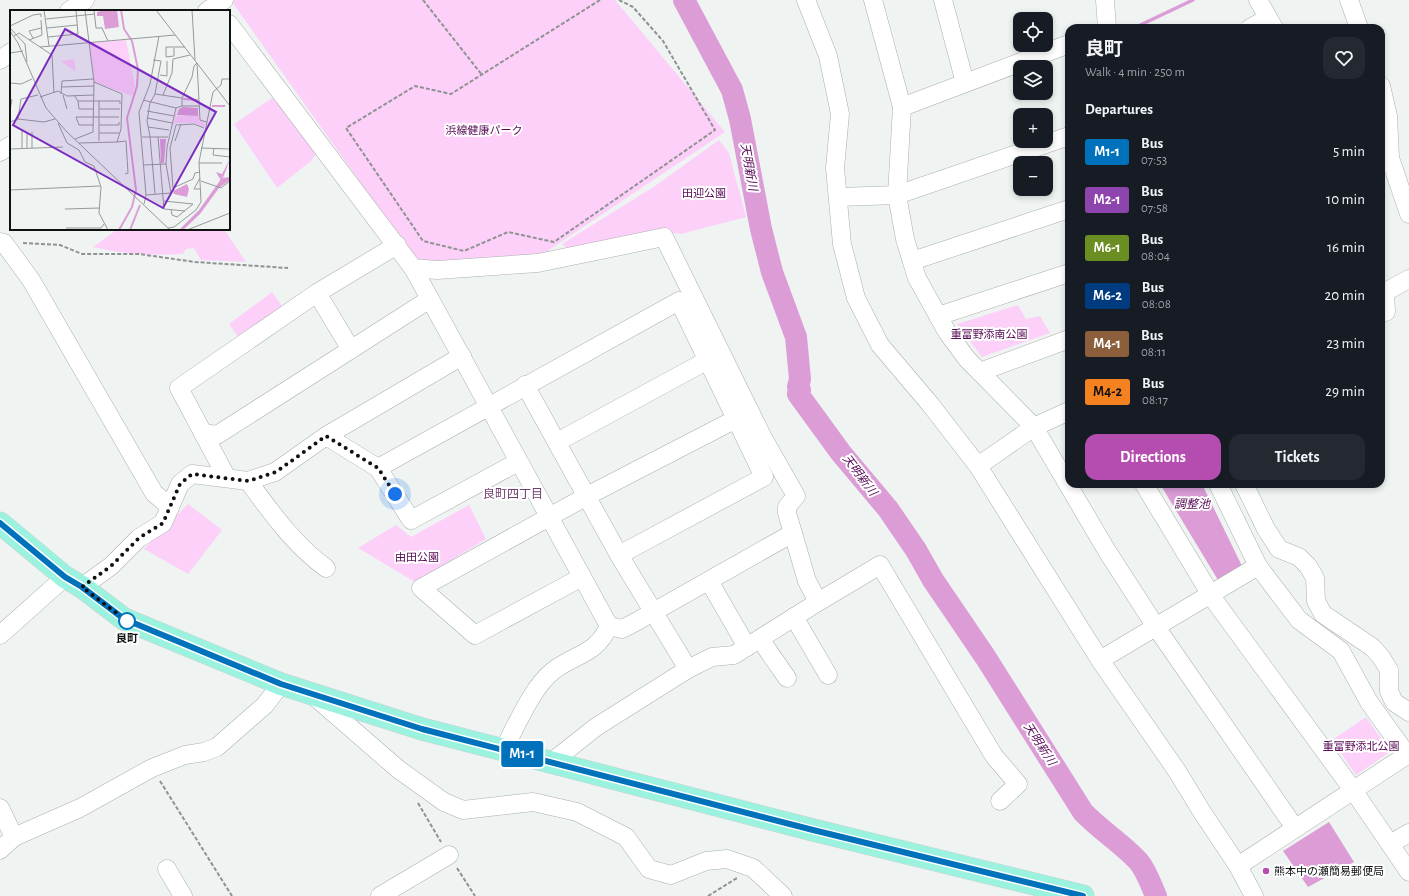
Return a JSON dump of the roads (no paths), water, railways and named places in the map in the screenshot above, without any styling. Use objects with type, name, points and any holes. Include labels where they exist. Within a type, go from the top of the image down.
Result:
[{"type":"main road","points":[[0,523],[74,582],[124,619],[281,684],[422,729],[553,761],[813,830],[1082,896]]},
{"type":"street","points":[[70,10],[85,0]]},
{"type":"street","points":[[806,0],[828,56],[840,114],[835,168],[839,197],[842,244],[856,298],[880,345],[930,404],[978,466],[1100,660],[1177,771],[1238,866],[1254,896]]},
{"type":"street","points":[[873,0],[902,107],[897,195],[905,239],[917,278],[947,332],[967,359],[1034,427],[1065,480]]},
{"type":"street","points":[[943,0],[965,83]]},
{"type":"street","points":[[1105,0],[1107,24]]},
{"type":"street","points":[[1258,0],[1271,23]]},
{"type":"street","points":[[1349,0],[1358,24]]},
{"type":"street","points":[[230,25],[397,244],[413,268],[609,626]]},
{"type":"street","points":[[902,107],[1065,46]]},
{"type":"street","points":[[0,60],[10,53]]},
{"type":"street","points":[[1385,109],[1388,116],[1385,159],[1409,214]]},
{"type":"street","points":[[839,197],[897,195],[1065,137]]},
{"type":"street","points":[[0,152],[10,146]]},
{"type":"street","points":[[912,261],[1065,210]]},
{"type":"street","points":[[413,268],[437,270],[538,263],[664,237],[763,438],[796,496],[787,507],[807,581],[818,602]]},
{"type":"street","points":[[2,242],[31,280],[154,493],[170,507]]},
{"type":"street","points":[[227,478],[213,452],[210,434],[179,388],[317,294],[397,244]]},
{"type":"street","points":[[938,316],[1065,274]]},
{"type":"street","points":[[1385,291],[1409,279]]},
{"type":"street","points":[[317,294],[350,348]]},
{"type":"street","points":[[210,434],[430,299]]},
{"type":"street","points":[[378,468],[488,405],[679,301],[764,477],[619,555]]},
{"type":"street","points":[[1385,302],[1386,312]]},
{"type":"street","points":[[980,372],[1065,340]]},
{"type":"street","points":[[0,635],[74,582],[111,566],[139,538],[163,523],[180,484],[192,474],[248,481],[276,472],[326,436],[422,378],[462,356]]},
{"type":"street","points":[[557,442],[708,360]]},
{"type":"street","points":[[525,385],[619,555],[688,669]]},
{"type":"street","points":[[978,466],[1034,427],[1065,413]]},
{"type":"street","points":[[582,577],[475,635],[421,588],[587,496],[736,419]]},
{"type":"street","points":[[326,436],[378,468],[411,520],[518,462]]},
{"type":"street","points":[[248,481],[275,517],[313,558],[326,568]]},
{"type":"street","points":[[1070,488],[1107,551],[1156,627],[1295,828]]},
{"type":"street","points":[[1146,488],[1211,595],[1353,790],[1409,872]]},
{"type":"street","points":[[1220,488],[1258,566],[1298,620],[1341,651],[1369,702],[1407,755],[1238,866]]},
{"type":"street","points":[[1246,488],[1266,529],[1279,549],[1299,557],[1308,566],[1315,578],[1316,601],[1323,614],[1372,648],[1381,657],[1390,670],[1389,691],[1394,702],[1409,712]]},
{"type":"street","points":[[609,626],[622,628],[793,533]]},
{"type":"street","points":[[553,761],[596,727],[688,669],[712,657],[734,655],[880,565],[994,756],[1018,784],[1000,801]]},
{"type":"street","points":[[1100,660],[1258,566]]},
{"type":"street","points":[[709,581],[753,643],[787,678]]},
{"type":"street","points":[[794,617],[828,675]]},
{"type":"street","points":[[504,749],[540,684],[553,671],[592,648],[603,639],[609,626]]},
{"type":"street","points":[[0,850],[14,837],[80,808],[152,768],[185,754],[204,752],[217,747],[265,705],[281,684]]},
{"type":"street","points":[[311,693],[398,769],[444,802],[464,810],[533,802],[577,812],[626,837],[649,870],[671,876],[706,861],[727,860],[753,868],[783,896]]},
{"type":"street","points":[[0,808],[14,837]]},
{"type":"street","points":[[1390,844],[1409,833]]},
{"type":"street","points":[[380,896],[449,855]]},
{"type":"street","points":[[167,869],[183,896]]},
{"type":"water","name":"調整池","points":[[1162,488],[1204,488],[1242,566],[1218,580]]},
{"type":"water","points":[[1329,822],[1354,862],[1308,887],[1283,851]]},
{"type":"waterway","name":"天明新川","points":[[684,0],[732,90],[740,119],[761,229],[772,272],[796,337],[800,379],[798,387],[800,390],[798,394],[841,453],[888,509],[916,550],[933,580],[986,658],[1083,812],[1139,862],[1147,874],[1156,896]]},
{"type":"waterway","points":[[1142,24],[1193,0]]},
{"type":"place","name":"良町","points":[[127,621]]},
{"type":"place","name":"熊本中の瀬簡易郵便局","points":[[1266,871]]},
{"type":"district","name":"良町四丁目","points":[[513,494]]},
{"type":"park label","name":"浜線健康パーク","points":[[484,130]]},
{"type":"park label","name":"田迎公園","points":[[704,193]]},
{"type":"park label","name":"重富野添南公園","points":[[989,334]]},
{"type":"park label","name":"由田公園","points":[[417,557]]},
{"type":"park label","name":"重富野添北公園","points":[[1361,746]]}]
